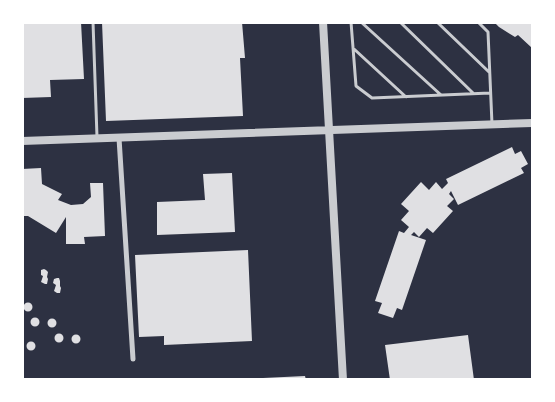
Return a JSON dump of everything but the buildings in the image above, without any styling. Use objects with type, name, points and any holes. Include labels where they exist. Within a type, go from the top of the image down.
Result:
[{"type":"street","points":[[323,22],[343,380]]},
{"type":"street","points":[[22,141],[532,123]]},
{"type":"street","points":[[120,138],[132,359]]},
{"type":"lane","points":[[93,22],[97,138]]},
{"type":"lane","points":[[352,22],[356,86],[372,98],[490,93]]},
{"type":"lane","points":[[361,22],[441,95]]},
{"type":"lane","points":[[400,22],[474,94]]},
{"type":"lane","points":[[437,22],[490,73]]},
{"type":"lane","points":[[478,22],[488,32],[492,124]]},
{"type":"lane","points":[[354,49],[406,97]]}]
